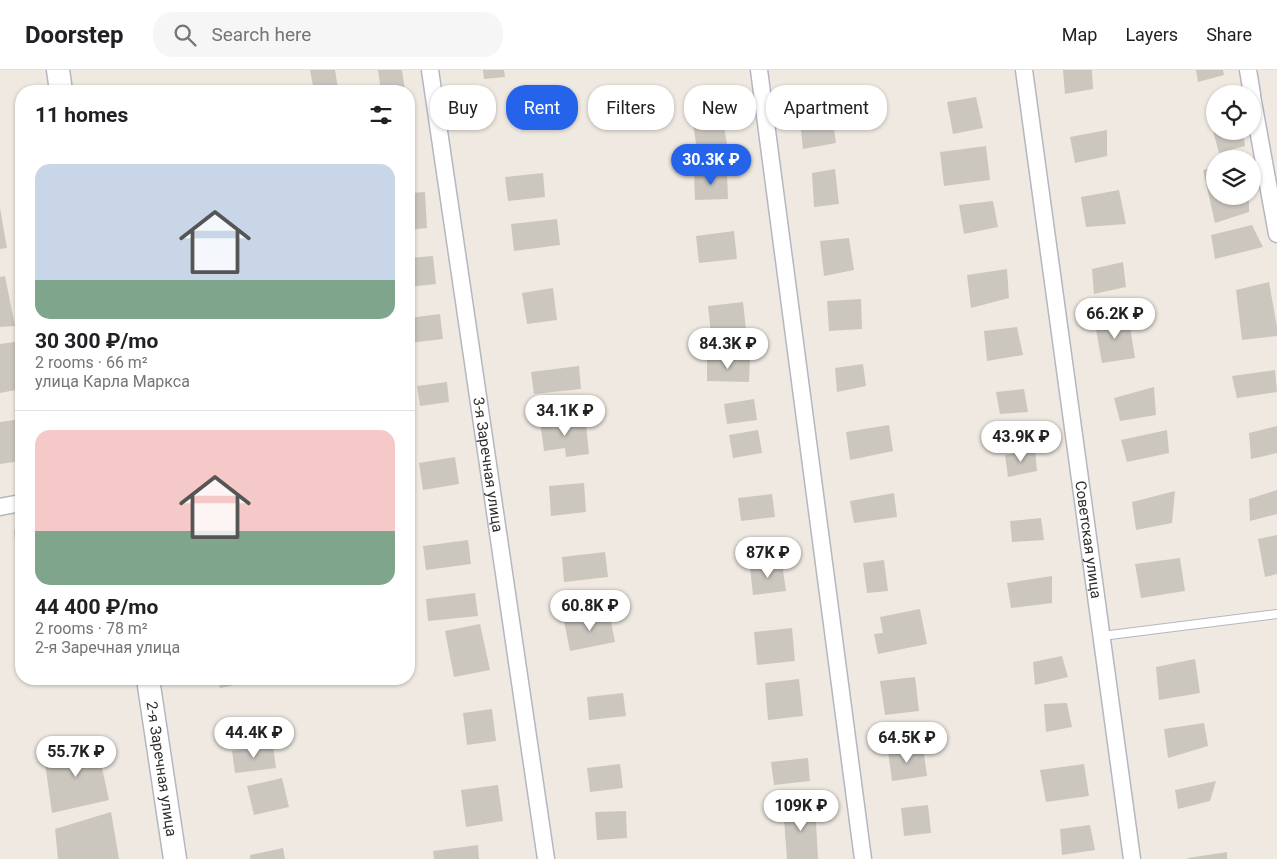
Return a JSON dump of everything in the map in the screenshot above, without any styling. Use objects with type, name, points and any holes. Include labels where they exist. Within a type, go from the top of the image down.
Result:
[{"type":"main road","points":[[58,70],[60,85]]},
{"type":"main road","name":"2-я Заречная улица","points":[[149,685],[175,859]]},
{"type":"street","name":"3-я Заречная улица","points":[[430,70],[546,859]]},
{"type":"street","points":[[759,70],[863,859]]},
{"type":"street","name":"Советская улица","points":[[1024,70],[1132,859]]},
{"type":"street","points":[[1248,70],[1250,85]]},
{"type":"street","points":[[1260,140],[1277,234]]},
{"type":"street","points":[[0,507],[15,504]]},
{"type":"lane","points":[[1102,636],[1277,614]]},
{"type":"building","points":[[310,70],[335,70],[338,85],[313,85]]},
{"type":"building","points":[[378,70],[402,70],[404,85],[380,85]]},
{"type":"building","points":[[483,70],[504,70],[505,77],[484,79]]},
{"type":"building","points":[[1063,70],[1092,70],[1093,89],[1065,94]]},
{"type":"building","points":[[1196,70],[1223,70],[1224,75],[1198,82]]},
{"type":"building","points":[[976,97],[983,128],[953,134],[947,102]]},
{"type":"building","points":[[694,130],[725,130],[729,157],[699,162]]},
{"type":"building","points":[[801,130],[834,130],[836,143],[803,149]]},
{"type":"building","points":[[1107,130],[1107,156],[1075,163],[1070,137]]},
{"type":"building","points":[[1215,140],[1244,140],[1245,146],[1230,150],[1218,150]]},
{"type":"building","points":[[986,146],[990,180],[944,186],[940,152]]},
{"type":"building","points":[[835,169],[839,204],[814,207],[812,173]]},
{"type":"building","points":[[1206,169],[1206,183],[1203,170]]},
{"type":"building","points":[[543,173],[545,197],[508,201],[505,177]]},
{"type":"building","points":[[727,173],[728,199],[695,200],[694,174]]},
{"type":"building","points":[[1119,190],[1126,224],[1086,227],[1081,197]]},
{"type":"building","points":[[425,192],[427,228],[415,229],[415,193]]},
{"type":"building","points":[[993,201],[998,227],[964,234],[959,205]]},
{"type":"building","points":[[1211,205],[1249,205],[1249,212],[1215,223]]},
{"type":"building","points":[[0,208],[7,248],[0,249]]},
{"type":"building","points":[[557,219],[560,245],[514,251],[511,224]]},
{"type":"building","points":[[1252,225],[1263,247],[1215,259],[1211,235]]},
{"type":"building","points":[[734,231],[737,259],[699,263],[696,236]]},
{"type":"building","points":[[849,238],[854,270],[824,276],[820,241]]},
{"type":"building","points":[[433,256],[436,284],[415,286],[415,258]]},
{"type":"building","points":[[1123,262],[1126,287],[1094,294],[1092,269]]},
{"type":"building","points":[[1007,269],[1009,298],[971,308],[967,275]]},
{"type":"building","points":[[5,276],[15,326],[0,327],[0,277]]},
{"type":"building","points":[[1269,282],[1277,336],[1242,340],[1236,290]]},
{"type":"building","points":[[553,288],[557,320],[527,324],[522,293]]},
{"type":"building","points":[[861,299],[862,329],[829,331],[827,301]]},
{"type":"building","points":[[743,302],[747,339],[712,343],[708,306]]},
{"type":"building","points":[[440,314],[443,339],[415,342],[415,317]]},
{"type":"building","points":[[1128,314],[1135,358],[1102,363],[1095,324]]},
{"type":"building","points":[[1017,327],[1023,355],[987,361],[984,331]]},
{"type":"building","points":[[15,342],[15,390],[0,393],[0,344]]},
{"type":"building","points":[[707,358],[750,359],[749,382],[707,381]]},
{"type":"building","points":[[863,364],[866,386],[837,392],[835,368]]},
{"type":"building","points":[[579,366],[581,389],[534,394],[531,372]]},
{"type":"building","points":[[1275,370],[1277,392],[1237,398],[1232,376]]},
{"type":"building","points":[[447,382],[449,402],[420,406],[417,386]]},
{"type":"building","points":[[1154,387],[1156,415],[1120,421],[1114,398]]},
{"type":"building","points":[[1024,389],[1028,412],[1000,414],[996,392]]},
{"type":"building","points":[[754,399],[757,420],[727,424],[724,404]]},
{"type":"building","points":[[565,418],[566,427],[586,425],[589,454],[566,457],[565,448],[544,451],[540,421]]},
{"type":"building","points":[[15,420],[15,462],[0,464],[0,422]]},
{"type":"building","points":[[889,425],[893,451],[850,460],[846,432]]},
{"type":"building","points":[[1277,426],[1277,453],[1251,459],[1249,433]]},
{"type":"building","points":[[758,430],[762,453],[733,458],[729,435]]},
{"type":"building","points":[[1167,430],[1169,453],[1127,462],[1121,440]]},
{"type":"building","points":[[1035,450],[1037,471],[1008,477],[1005,455]]},
{"type":"building","points":[[455,457],[459,484],[423,490],[419,463]]},
{"type":"building","points":[[584,483],[586,512],[551,516],[549,486]]},
{"type":"building","points":[[1277,490],[1277,514],[1250,521],[1249,499]]},
{"type":"building","points":[[1175,491],[1172,523],[1136,530],[1132,502]]},
{"type":"building","points":[[894,493],[897,517],[854,523],[850,501]]},
{"type":"building","points":[[772,494],[775,517],[741,521],[738,498]]},
{"type":"building","points":[[1041,518],[1044,540],[1012,542],[1010,521]]},
{"type":"building","points":[[1277,535],[1277,574],[1265,577],[1258,539]]},
{"type":"building","points":[[468,540],[471,564],[426,570],[423,546]]},
{"type":"building","points":[[605,552],[608,577],[564,582],[562,557]]},
{"type":"building","points":[[1180,558],[1185,591],[1141,598],[1135,564]]},
{"type":"building","points":[[884,560],[888,591],[867,593],[863,563]]},
{"type":"building","points":[[782,563],[786,591],[753,595],[750,567]]},
{"type":"building","points":[[1052,576],[1052,603],[1011,608],[1007,583]]},
{"type":"building","points":[[475,593],[478,616],[428,621],[426,599]]},
{"type":"building","points":[[920,609],[927,644],[878,654],[874,634],[883,633],[880,617]]},
{"type":"building","points":[[609,612],[615,642],[570,651],[564,621]]},
{"type":"building","points":[[480,624],[490,670],[454,677],[445,631]]},
{"type":"building","points":[[792,628],[795,661],[757,665],[754,632]]},
{"type":"building","points":[[1062,656],[1068,677],[1035,685],[1033,662]]},
{"type":"building","points":[[1195,659],[1200,693],[1159,700],[1156,667]]},
{"type":"building","points":[[915,677],[919,711],[885,715],[880,681]]},
{"type":"building","points":[[799,679],[803,716],[768,720],[765,683]]},
{"type":"building","points":[[219,685],[235,685],[220,688]]},
{"type":"building","points":[[623,693],[626,716],[589,720],[587,697]]},
{"type":"building","points":[[1067,703],[1072,727],[1046,732],[1044,704]]},
{"type":"building","points":[[492,709],[496,741],[467,745],[463,713]]},
{"type":"building","points":[[1204,723],[1208,746],[1168,758],[1164,729]]},
{"type":"building","points":[[96,740],[109,800],[52,813],[44,756]]},
{"type":"building","points":[[273,746],[276,768],[235,773],[232,751]]},
{"type":"building","points":[[923,747],[927,776],[892,781],[888,751]]},
{"type":"building","points":[[808,758],[810,781],[774,785],[771,762]]},
{"type":"building","points":[[620,764],[623,788],[590,792],[587,768]]},
{"type":"building","points":[[1084,764],[1089,796],[1046,802],[1040,770]]},
{"type":"building","points":[[282,778],[289,807],[254,815],[247,786]]},
{"type":"building","points":[[1216,781],[1210,801],[1178,809],[1175,790]]},
{"type":"building","points":[[498,785],[503,821],[466,827],[461,790]]},
{"type":"building","points":[[815,804],[818,859],[787,859],[783,806]]},
{"type":"building","points":[[928,805],[931,833],[904,836],[901,808]]},
{"type":"building","points":[[626,811],[627,838],[597,840],[595,812]]},
{"type":"building","points":[[111,812],[119,859],[58,859],[55,829]]},
{"type":"building","points":[[1090,825],[1095,850],[1062,855],[1060,829]]},
{"type":"building","points":[[478,845],[479,859],[434,859],[433,851]]},
{"type":"building","points":[[283,848],[285,859],[250,859],[250,855]]},
{"type":"building","points":[[1227,852],[1227,859],[1188,859],[1188,858]]}]
